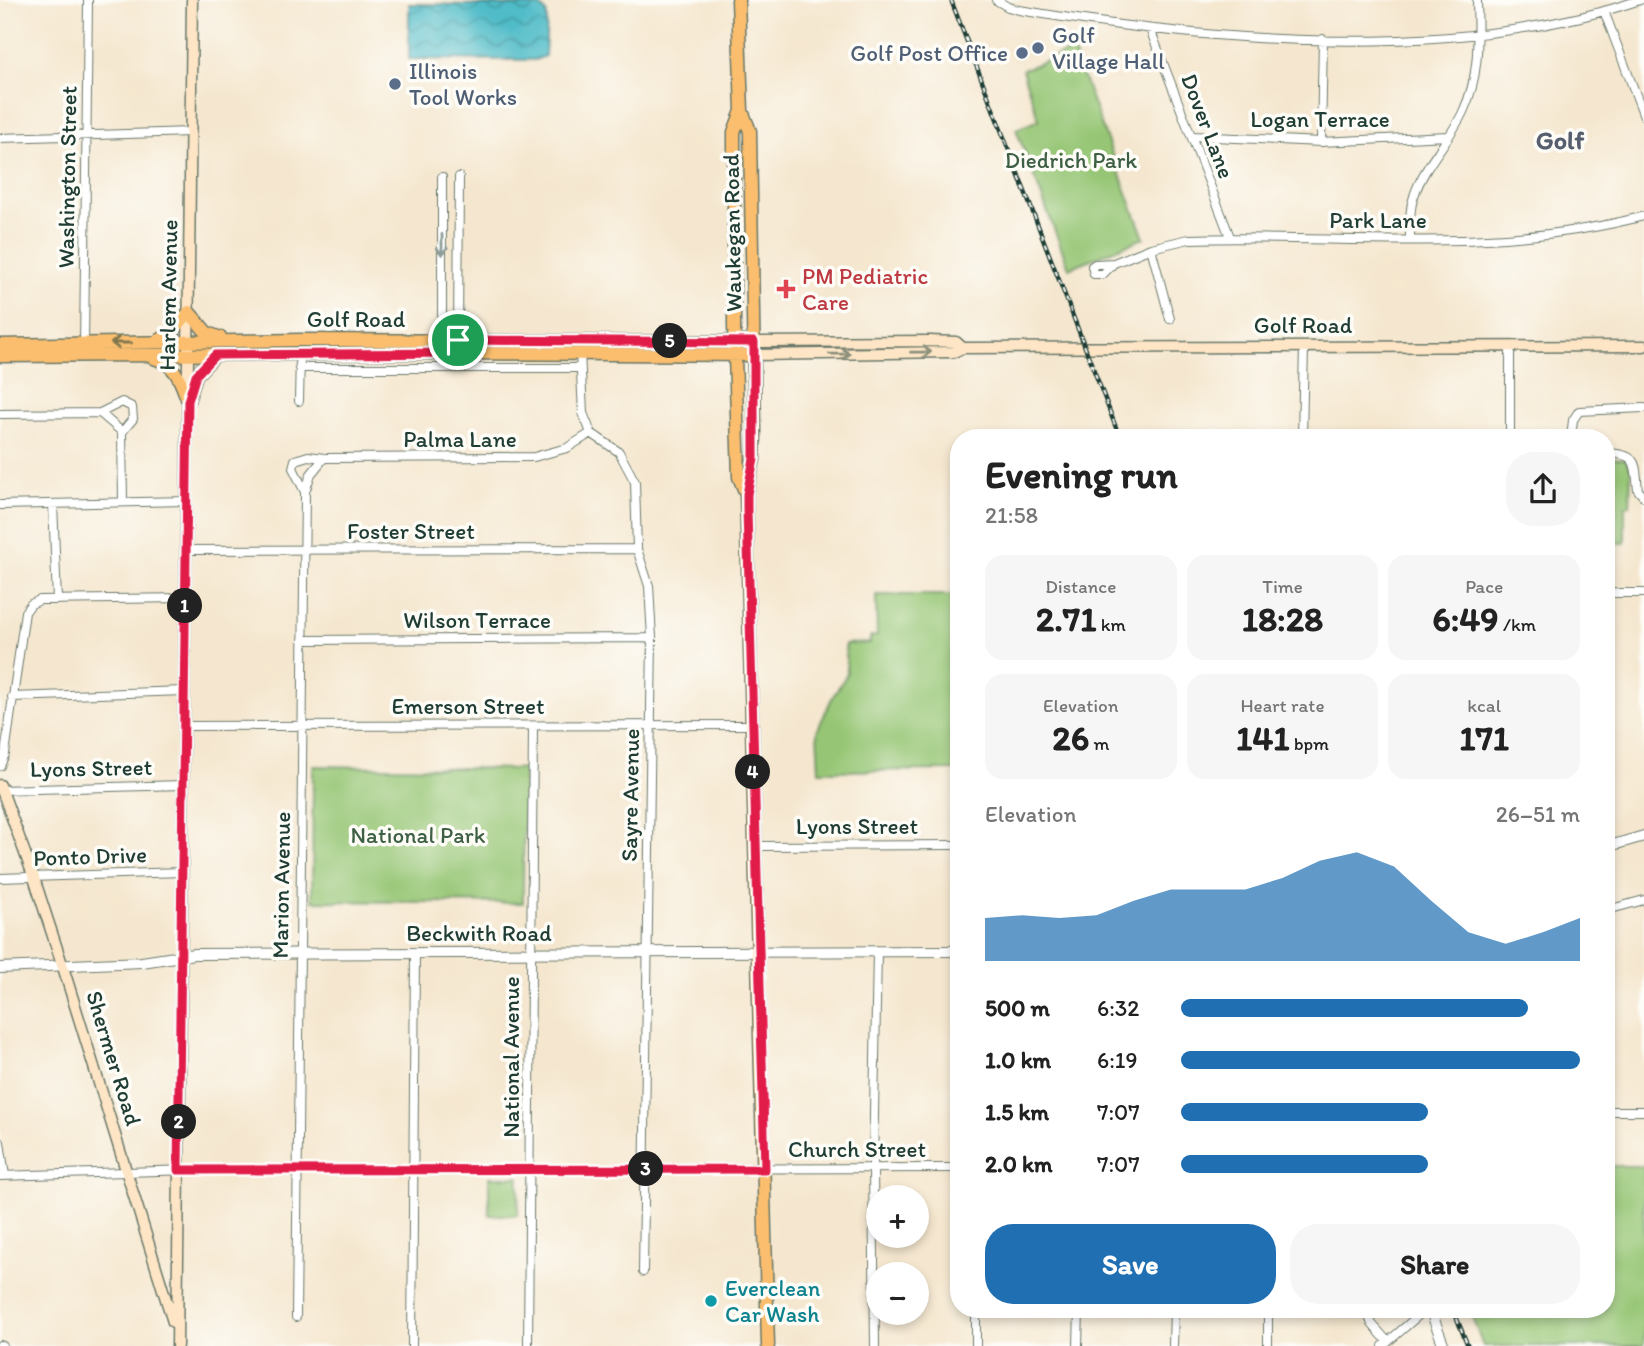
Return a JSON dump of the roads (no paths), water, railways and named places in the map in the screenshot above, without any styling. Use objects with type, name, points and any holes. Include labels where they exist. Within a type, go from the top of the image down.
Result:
[{"type":"main road","name":"Harlem Avenue","points":[[179,1346],[178,1170],[192,0]]},
{"type":"main road","name":"Waukegan Road","points":[[738,0],[742,111],[750,131],[754,348],[754,459],[747,494]]},
{"type":"main road","name":"Waukegan Road","points":[[742,111],[734,132],[735,348],[739,477],[747,494]]},
{"type":"main road","points":[[156,343],[173,331],[189,312],[206,333],[233,342]]},
{"type":"main road","name":"Golf Road","points":[[0,345],[144,355],[233,342],[442,347],[735,348],[945,342],[956,342],[963,348],[1644,346]]},
{"type":"main road","name":"Golf Road","points":[[0,356],[156,343],[215,355],[300,362],[442,347]]},
{"type":"main road","points":[[144,355],[167,362],[177,372],[188,401]]},
{"type":"main road","points":[[188,401],[196,375],[215,355]]},
{"type":"main road","points":[[747,494],[768,1346]]},
{"type":"main road","name":"Shermer Road","points":[[1,788],[63,967],[177,1333]]},
{"type":"street","name":"Washington Street","points":[[84,349],[88,0]]},
{"type":"street","points":[[996,0],[1019,10],[1150,29],[1323,39],[1421,38],[1478,34],[1544,24],[1640,0]]},
{"type":"street","points":[[1410,240],[1413,197],[1421,179],[1456,127],[1471,90],[1478,59],[1477,0]]},
{"type":"street","points":[[1604,11],[1644,116]]},
{"type":"street","name":"Dover Lane","points":[[1150,29],[1230,237]]},
{"type":"street","points":[[1321,142],[1323,39]]},
{"type":"street","points":[[0,138],[191,132]]},
{"type":"street","name":"Logan Terrace","points":[[1192,136],[1321,142],[1448,136]]},
{"type":"street","points":[[442,177],[442,347]]},
{"type":"street","points":[[458,347],[459,177]]},
{"type":"street","name":"Park Lane","points":[[1114,263],[1151,248],[1189,239],[1230,237],[1481,240],[1532,237],[1600,227],[1644,216]]},
{"type":"street","points":[[1151,248],[1170,319]]},
{"type":"street","points":[[1302,429],[1304,346]]},
{"type":"street","points":[[1510,346],[1510,429]]},
{"type":"street","points":[[580,347],[583,413],[591,433]]},
{"type":"street","points":[[299,401],[300,362],[580,368]]},
{"type":"street","points":[[0,414],[100,413],[122,402],[132,407],[133,419],[122,432],[123,502]]},
{"type":"street","points":[[1572,429],[1573,420],[1579,411],[1644,408]]},
{"type":"street","points":[[100,413],[122,432]]},
{"type":"street","name":"Palma Lane","points":[[305,492],[293,468],[295,460],[308,456],[534,457],[567,448],[591,433]]},
{"type":"street","name":"Sayre Avenue","points":[[591,433],[619,452],[635,482],[637,549],[649,586],[652,638],[643,1272]]},
{"type":"street","points":[[1615,454],[1623,454],[1634,461],[1638,490],[1644,497]]},
{"type":"street","name":"Marion Avenue","points":[[296,1317],[305,492],[312,474],[324,458]]},
{"type":"street","points":[[0,505],[187,501]]},
{"type":"street","points":[[53,504],[57,600]]},
{"type":"street","name":"Foster Street","points":[[186,550],[637,549]]},
{"type":"street","points":[[1615,593],[1644,593]]},
{"type":"street","points":[[0,766],[5,754],[25,612],[31,604],[40,600],[186,598]]},
{"type":"street","name":"Wilson Terrace","points":[[303,640],[652,638]]},
{"type":"street","points":[[12,697],[184,691]]},
{"type":"street","name":"Emerson Street","points":[[184,726],[751,725]]},
{"type":"street","name":"National Avenue","points":[[527,1346],[533,726]]},
{"type":"street","points":[[0,735],[8,728]]},
{"type":"street","name":"Lyons Street","points":[[1,788],[183,785]]},
{"type":"street","points":[[1615,844],[1644,836]]},
{"type":"street","name":"Lyons Street","points":[[755,846],[950,845]]},
{"type":"street","name":"Ponto Drive","points":[[0,878],[182,872]]},
{"type":"street","points":[[1615,904],[1644,900]]},
{"type":"street","points":[[875,1346],[873,1168],[877,951]]},
{"type":"street","name":"Beckwith Road","points":[[0,968],[142,962],[194,954],[950,951]]},
{"type":"street","points":[[412,1346],[415,953]]},
{"type":"street","points":[[1615,1111],[1644,1111]]},
{"type":"street","points":[[0,1142],[2,1176]]},
{"type":"street","name":"Church Street","points":[[2,1176],[178,1170],[950,1168]]},
{"type":"street","points":[[976,1318],[976,1346]]},
{"type":"street","points":[[1078,1346],[1079,1318]]},
{"type":"street","points":[[1173,1346],[1174,1318]]},
{"type":"street","points":[[1268,1318],[1268,1346]]},
{"type":"street","points":[[1370,1318],[1385,1344],[1417,1318]]},
{"type":"street","points":[[1432,1318],[1444,1346]]},
{"type":"water","points":[[409,4],[540,6],[547,17],[545,56],[535,60],[409,59]]},
{"type":"railway","points":[[951,0],[1117,429]]},
{"type":"railway","points":[[1457,1318],[1468,1346]]},
{"type":"place","name":"Golf Village Hall","points":[[1038,48]]},
{"type":"place","name":"Golf Post Office","points":[[1022,53]]},
{"type":"place","name":"Illinois Tool Works","points":[[395,84]]},
{"type":"place","name":"PM Pediatric Care","points":[[786,289]]},
{"type":"place","name":"Everclean Car Wash","points":[[711,1301]]},
{"type":"district","name":"Golf","points":[[1560,140]]},
{"type":"park label","name":"Diedrich Park","points":[[1071,160]]},
{"type":"park label","name":"National Park","points":[[418,835]]}]
